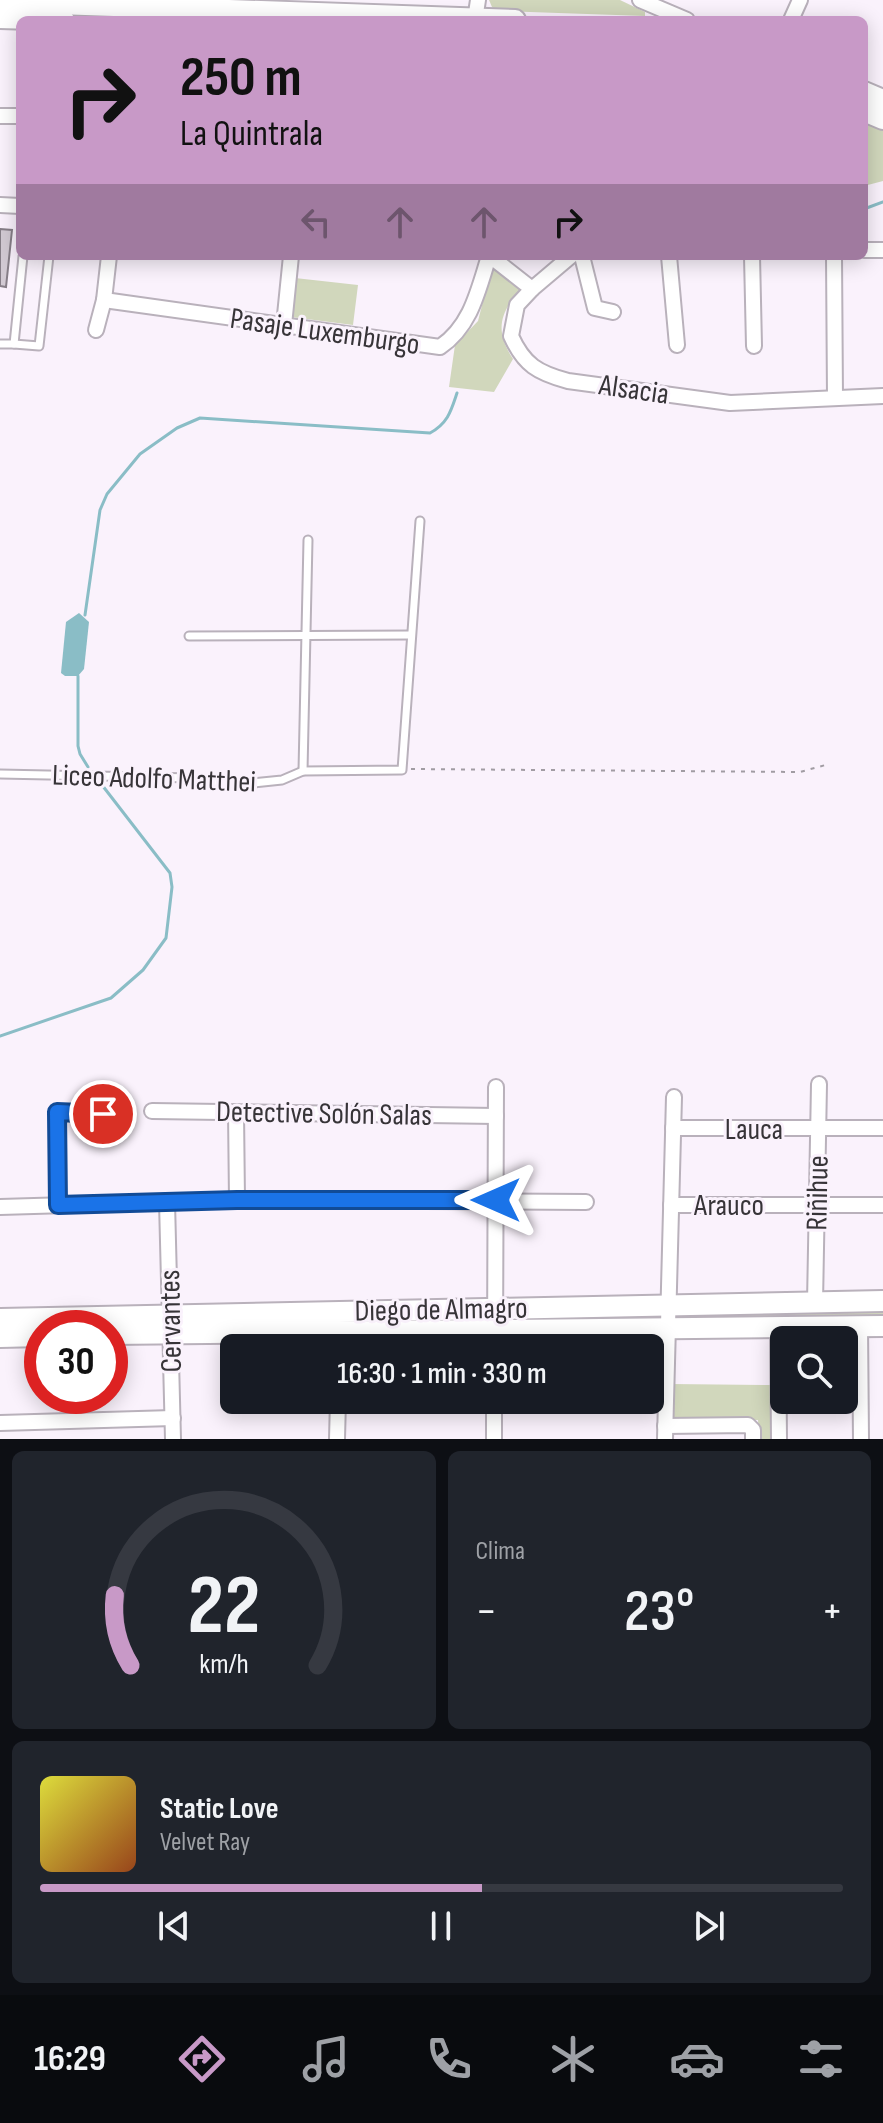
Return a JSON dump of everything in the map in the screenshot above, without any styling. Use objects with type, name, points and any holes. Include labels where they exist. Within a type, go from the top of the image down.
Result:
[{"type":"main road","points":[[0,2],[47,11],[285,16]]},
{"type":"main road","points":[[0,18],[47,11]]},
{"type":"main road","name":"Diego de Almagro","points":[[339,1330],[495,1308],[883,1301]]},
{"type":"main road","points":[[546,1307],[547,1329]]},
{"type":"main road","name":"Diego de Almagro","points":[[0,1319],[408,1334]]},
{"type":"main road","name":"Diego de Almagro","points":[[128,1331],[171,1324]]},
{"type":"main road","name":"Diego de Almagro","points":[[860,1326],[883,1326]]},
{"type":"main road","name":"Diego de Almagro","points":[[521,1334],[547,1329],[770,1327]]},
{"type":"main road","points":[[0,1337],[24,1336]]},
{"type":"street","points":[[640,0],[678,16]]},
{"type":"street","points":[[96,330],[104,300],[109,260]]},
{"type":"street","points":[[284,325],[291,260]]},
{"type":"street","name":"Pasaje Luxemburgo","points":[[104,300],[440,347],[453,338],[473,310],[488,260]]},
{"type":"street","points":[[494,260],[532,289],[566,260]]},
{"type":"street","points":[[583,260],[595,308],[613,312]]},
{"type":"street","points":[[669,260],[677,345]]},
{"type":"street","points":[[752,260],[754,346]]},
{"type":"street","points":[[834,260],[835,398]]},
{"type":"street","name":"Alsacia","points":[[532,289],[517,305],[511,336],[525,360],[542,374],[568,381],[730,403],[883,396]]},
{"type":"street","name":"Riñihue","points":[[815,1303],[819,1084]]},
{"type":"street","points":[[495,1334],[496,1087]]},
{"type":"street","points":[[674,1097],[665,1433],[748,1425],[753,1430],[753,1439]]},
{"type":"street","name":"Detective Solón Salas","points":[[152,1111],[496,1116]]},
{"type":"street","points":[[58,1205],[57,1112],[103,1114]]},
{"type":"street","points":[[236,1112],[237,1200]]},
{"type":"street","name":"Lauca","points":[[673,1128],[883,1128]]},
{"type":"street","points":[[0,1207],[237,1200],[586,1202]]},
{"type":"street","name":"Cervantes","points":[[167,1202],[173,1439]]},
{"type":"street","name":"Arauco","points":[[671,1205],[883,1205]]},
{"type":"street","points":[[860,1326],[861,1439]]},
{"type":"street","points":[[337,1439],[338,1414]]},
{"type":"street","points":[[494,1414],[494,1439]]},
{"type":"street","points":[[779,1414],[779,1439]]},
{"type":"street","points":[[0,1423],[173,1418]]},
{"type":"lane","points":[[14,344],[23,260]]},
{"type":"lane","points":[[0,344],[39,346],[49,260]]},
{"type":"lane","points":[[402,770],[420,521]]},
{"type":"lane","points":[[303,771],[308,540]]},
{"type":"lane","points":[[189,636],[411,635]]},
{"type":"lane","name":"Liceo Adolfo Matthei","points":[[0,774],[192,778],[233,785],[282,780],[303,771],[402,770]]},
{"type":"path","points":[[402,770],[800,772],[829,764]]},
{"type":"green space","points":[[489,0],[620,0],[645,12],[645,16],[499,11],[492,7]]},
{"type":"green space","points":[[868,124],[883,130],[883,181],[868,185]]},
{"type":"green space","points":[[492,266],[520,289],[502,323],[504,340],[513,359],[494,392],[449,387],[455,345],[478,321]]},
{"type":"green space","points":[[295,278],[358,285],[353,325],[291,317]]},
{"type":"green space","points":[[676,1310],[883,1311],[883,1319],[676,1322]]},
{"type":"green space","points":[[671,1384],[770,1385],[770,1439],[759,1439],[758,1420],[670,1419]]},
{"type":"water","points":[[79,613],[89,622],[84,669],[78,676],[65,676],[61,673],[66,622]]},
{"type":"building","points":[[0,229],[12,230],[6,287],[0,286]]},
{"type":"waterway","points":[[868,208],[883,202]]},
{"type":"waterway","points":[[85,615],[100,510],[107,494],[140,454],[177,428],[200,418],[430,433],[445,421],[457,393]]},
{"type":"waterway","points":[[78,676],[78,746],[88,767]]},
{"type":"waterway","points":[[0,1036],[111,998],[143,970],[166,938],[172,887],[170,873],[102,785]]},
{"type":"route","points":[[103,1114],[57,1112],[58,1205],[237,1200],[496,1200]]}]
